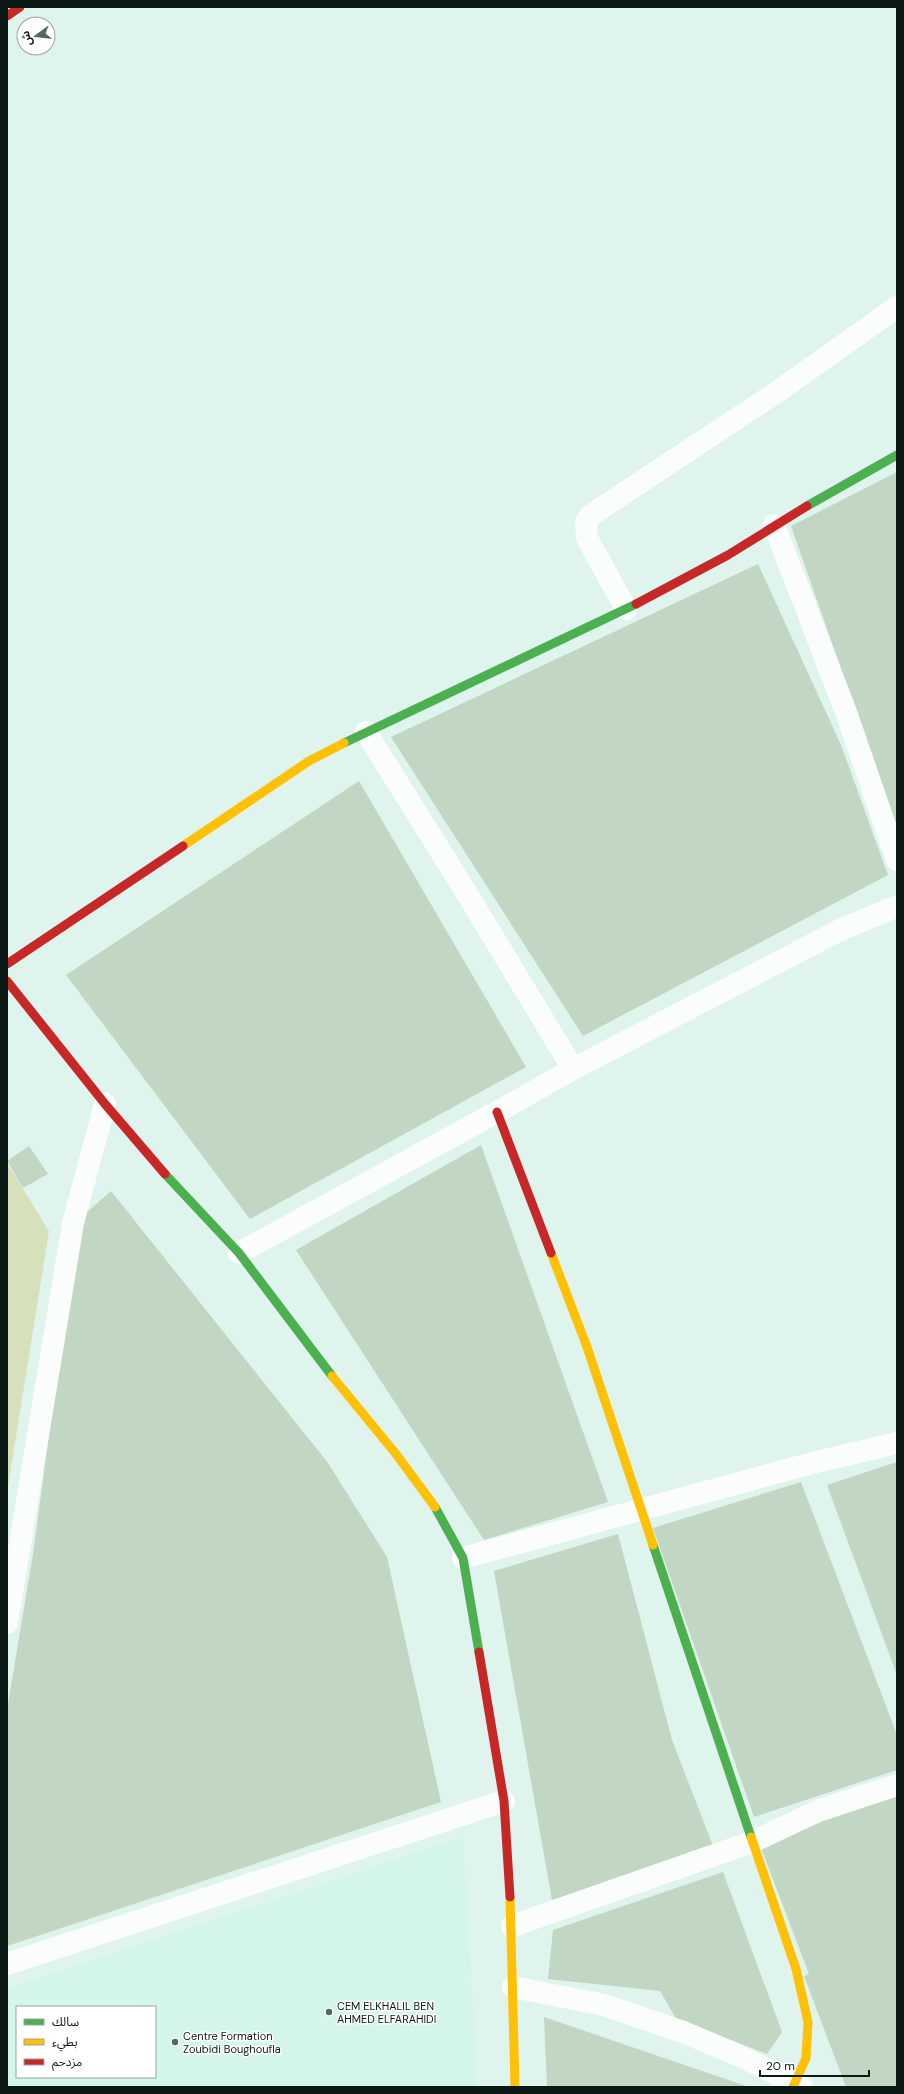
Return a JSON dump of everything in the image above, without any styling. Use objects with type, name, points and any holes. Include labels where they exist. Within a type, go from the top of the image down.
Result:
[{"type":"street","points":[[7,16],[20,7]]},
{"type":"street","points":[[626,609],[587,538],[586,522],[591,515],[777,392],[897,306]]},
{"type":"street","points":[[7,964],[309,761],[366,732],[626,609],[728,555],[774,525],[897,455]]},
{"type":"street","points":[[774,525],[846,712],[897,860]]},
{"type":"street","points":[[366,732],[573,1068]]},
{"type":"street","points":[[238,1253],[497,1112],[573,1068],[838,931],[897,906]]},
{"type":"street","points":[[7,981],[105,1104],[172,1182],[238,1253],[333,1377],[396,1454],[437,1510],[464,1558],[504,1802],[512,1926],[515,2087]]},
{"type":"street","points":[[7,1623],[73,1223],[105,1104]]},
{"type":"street","points":[[497,1112],[587,1348],[642,1508],[674,1611],[752,1842],[780,1917],[794,1961],[808,2022],[806,2058],[796,2085],[738,2055],[683,2032],[604,2005],[513,1987]]},
{"type":"street","points":[[464,1558],[642,1508],[816,1462],[897,1443]]},
{"type":"street","points":[[512,1926],[752,1842],[820,1810],[897,1785]]},
{"type":"street","points":[[7,1964],[504,1802]]},
{"type":"shaded area","points":[[7,1163],[49,1231],[7,1493]]},
{"type":"shaded area","name":"CEM ELKHALIL BEN AHMED ELFARAHIDI","points":[[463,1837],[478,2087],[7,2087],[7,1989]]},
{"type":"building","points":[[897,472],[897,829],[791,526]]},
{"type":"building","points":[[758,564],[841,745],[888,875],[583,1036],[391,737]]},
{"type":"building","points":[[359,781],[526,1067],[250,1219],[66,975]]},
{"type":"building","points":[[481,1145],[608,1502],[484,1540],[296,1250]]},
{"type":"building","points":[[29,1146],[48,1174],[23,1188],[7,1161]]},
{"type":"building","points":[[111,1191],[328,1463],[387,1557],[441,1802],[7,1946],[7,1710],[33,1554],[78,1220]]},
{"type":"building","points":[[897,1462],[897,1675],[827,1485]]},
{"type":"building","points":[[801,1482],[897,1735],[897,1770],[754,1817],[653,1528]]},
{"type":"building","points":[[618,1534],[672,1740],[715,1851],[553,1906],[494,1571]]},
{"type":"building","points":[[897,1796],[897,2087],[846,2087],[804,1976],[809,1974],[759,1843]]},
{"type":"building","points":[[723,1872],[782,2032],[767,2054],[677,2020],[660,1991],[548,1979],[553,1930]]},
{"type":"building","points":[[544,2017],[749,2087],[547,2087]]},
{"type":"traffic: fast","points":[[807,506],[897,455]]},
{"type":"traffic: fast","points":[[344,743],[636,604]]},
{"type":"traffic: fast","points":[[165,1174],[239,1253],[332,1376]]},
{"type":"traffic: fast","points":[[435,1507],[463,1558],[479,1652]]},
{"type":"traffic: fast","points":[[653,1545],[751,1837]]},
{"type":"traffic: slow","points":[[183,846],[309,761],[344,743]]},
{"type":"traffic: slow","points":[[551,1253],[587,1347],[653,1545]]},
{"type":"traffic: slow","points":[[332,1376],[396,1454],[435,1507]]},
{"type":"traffic: slow","points":[[751,1837],[796,1969],[808,2022],[806,2058],[793,2087]]},
{"type":"traffic: slow","points":[[510,1897],[515,2087]]},
{"type":"traffic: jam","points":[[7,16],[20,7]]},
{"type":"traffic: jam","points":[[636,604],[728,555],[807,506]]},
{"type":"traffic: jam","points":[[7,964],[183,846]]},
{"type":"traffic: jam","points":[[7,981],[105,1104],[165,1174]]},
{"type":"traffic: jam","points":[[497,1112],[551,1253]]},
{"type":"traffic: jam","points":[[479,1652],[504,1801],[510,1897]]},
{"type":"place","name":"CEM ELKHALIL BEN AHMED ELFARAHIDI","points":[[329,2012]]},
{"type":"place","name":"Centre Formation Zoubidi Boughoufla","points":[[175,2042]]}]
